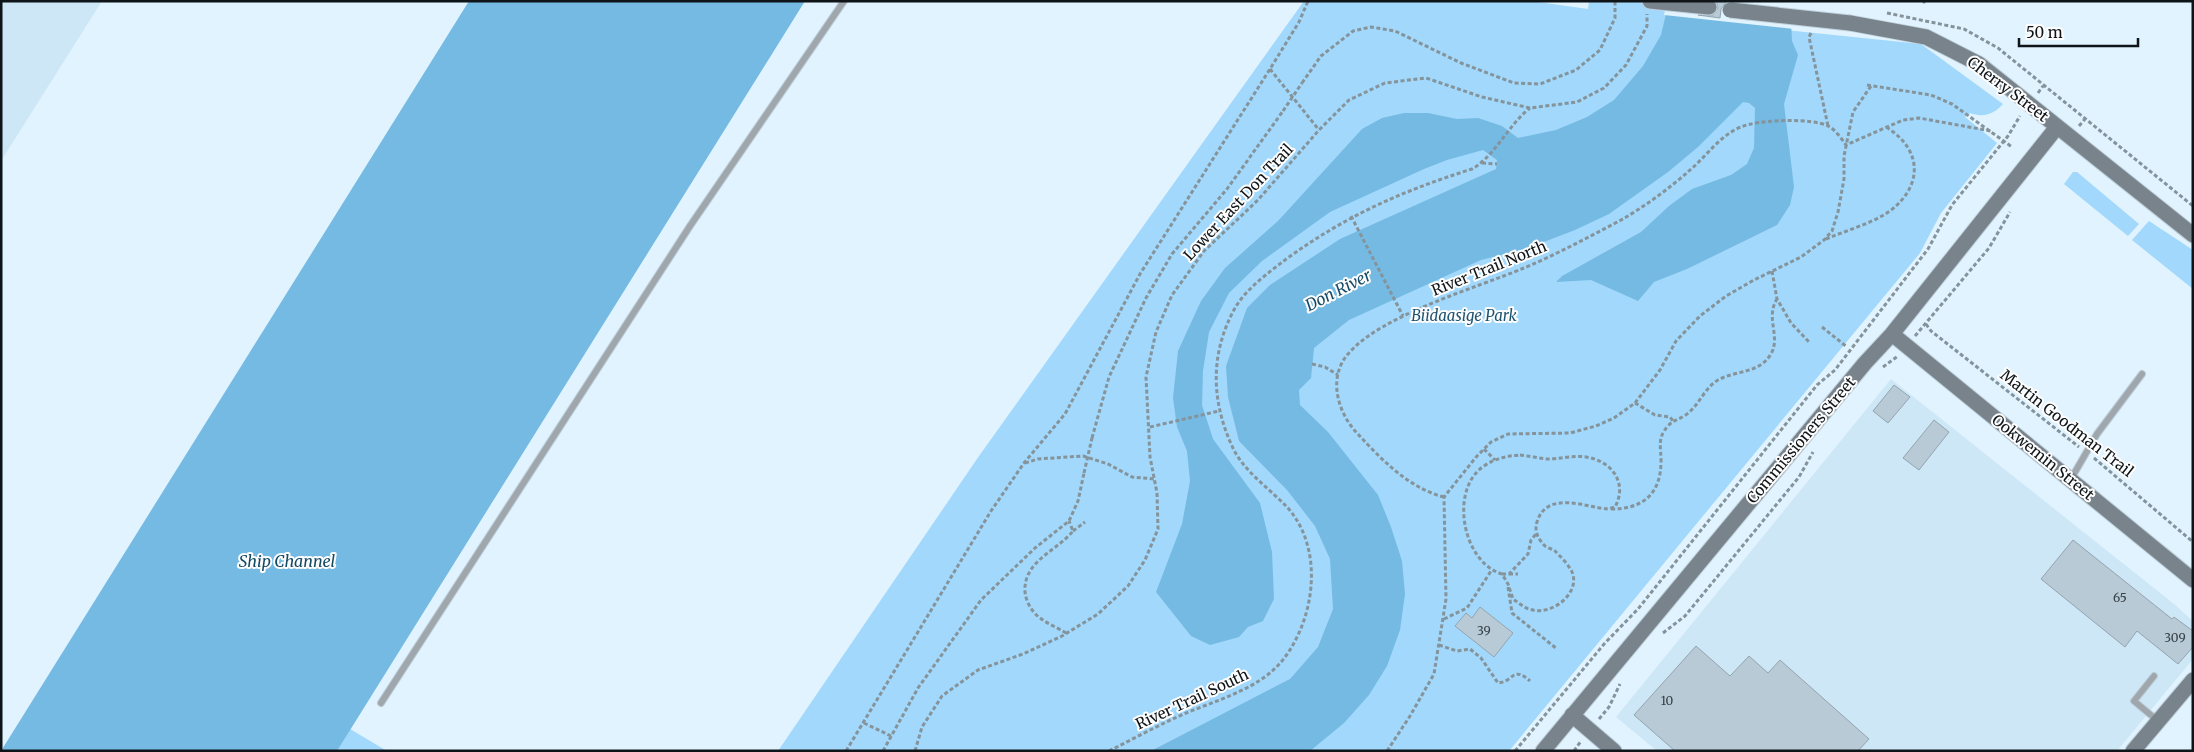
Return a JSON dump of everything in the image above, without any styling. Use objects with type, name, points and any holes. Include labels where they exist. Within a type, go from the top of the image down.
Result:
[{"type":"street","points":[[1649,5],[1709,8]]},
{"type":"street","name":"Cherry Street","points":[[1730,10],[1850,23],[1926,37],[1942,44],[1979,64],[2193,236]]},
{"type":"street","name":"Commissioners Street","points":[[1543,751],[1865,363],[1892,334],[2057,127]]},
{"type":"street","name":"Ookwemin Street","points":[[1892,334],[2193,580]]},
{"type":"street","points":[[2133,751],[2193,680]]},
{"type":"street","points":[[1572,715],[1614,751]]},
{"type":"lane","points":[[382,703],[690,226],[844,1]]},
{"type":"lane","points":[[2071,479],[2086,452],[2142,374]]},
{"type":"lane","points":[[2154,676],[2134,701],[2158,721]]},
{"type":"path","points":[[846,751],[991,511],[1024,463],[1064,414],[1140,274],[1299,22],[1308,1]]},
{"type":"path","name":"Lower East Don Trail","points":[[884,751],[918,688],[982,600],[1035,548],[1069,521],[1078,501],[1092,438],[1109,376],[1146,298],[1172,254],[1227,188],[1321,56],[1353,31],[1371,27],[1395,31],[1461,63],[1514,84],[1540,84],[1576,70],[1600,50],[1615,18],[1615,1]]},
{"type":"path","name":"Lower East Don Trail","points":[[915,751],[922,726],[942,696],[978,670],[1023,654],[1066,633],[1098,614],[1128,586],[1145,560],[1158,530],[1155,479],[1150,457],[1146,377],[1156,332],[1172,295],[1204,251],[1258,200],[1319,130],[1349,100],[1385,83],[1426,78],[1482,97],[1530,108],[1578,102],[1604,88],[1626,65],[1647,26],[1649,5]]},
{"type":"path","points":[[1812,28],[1810,37],[1828,126],[1840,136],[1846,145]]},
{"type":"path","points":[[1270,69],[1319,130]]},
{"type":"path","points":[[1824,240],[1832,230],[1838,212],[1844,179],[1846,145],[1853,112],[1869,85],[1931,95],[1952,104],[2012,147]]},
{"type":"path","points":[[1515,751],[1605,643],[1638,609],[1817,385],[1835,370],[1882,306],[1928,249],[1952,205],[2004,141],[2015,122],[2031,105],[2044,86]]},
{"type":"path","name":"River Trail South","points":[[1109,751],[1176,717],[1236,693],[1265,677],[1281,662],[1294,644],[1310,605],[1312,572],[1304,538],[1289,509],[1256,478],[1233,448],[1217,412],[1215,377],[1218,354],[1224,331],[1236,306],[1254,285],[1275,268],[1311,241],[1351,216],[1398,194],[1472,169],[1482,163],[1516,119],[1530,108]]},
{"type":"path","points":[[1846,145],[1903,120],[1919,118],[1991,131]]},
{"type":"path","points":[[2069,137],[2086,118],[2193,206]]},
{"type":"path","name":"River Trail North","points":[[1444,497],[1416,486],[1376,454],[1351,426],[1338,399],[1338,375],[1347,355],[1363,339],[1403,316],[1524,268],[1626,217],[1690,170],[1723,137],[1750,124],[1792,121],[1828,126]]},
{"type":"path","points":[[1387,751],[1434,674],[1446,599],[1447,560],[1444,497],[1484,449],[1492,442],[1508,434],[1570,433],[1596,426],[1614,418],[1635,403],[1660,370],[1676,342],[1700,316],[1726,296],[1801,257],[1824,240],[1871,221],[1890,210],[1903,197],[1912,181],[1915,170],[1914,157],[1904,140],[1885,127]]},
{"type":"path","points":[[1482,163],[1497,164]]},
{"type":"path","name":"Martin Goodman Trail","points":[[2013,206],[1990,248],[1926,324],[1931,331],[2086,452],[2193,542]]},
{"type":"path","points":[[1351,216],[1403,316]]},
{"type":"path","points":[[1772,271],[1777,299],[1791,323],[1809,342]]},
{"type":"path","points":[[1509,574],[1528,554],[1531,540],[1536,534],[1539,515],[1549,506],[1562,501],[1608,509],[1627,509],[1650,498],[1661,473],[1660,437],[1673,420],[1684,416],[1716,382],[1730,374],[1752,370],[1766,360],[1774,345],[1771,308],[1777,299]]},
{"type":"path","points":[[1822,327],[1847,347]]},
{"type":"path","points":[[1312,364],[1326,367],[1338,375]]},
{"type":"path","points":[[1635,403],[1655,415],[1670,417],[1673,420]]},
{"type":"path","points":[[1150,427],[1217,412]]},
{"type":"path","points":[[1658,637],[1685,616],[1799,477],[1817,444]]},
{"type":"path","points":[[1484,449],[1495,460]]},
{"type":"path","points":[[1518,574],[1502,574],[1491,570],[1483,564],[1472,549],[1465,529],[1465,503],[1470,483],[1482,466],[1495,460],[1520,455],[1547,459],[1585,457],[1601,462],[1617,476],[1621,486],[1619,499],[1615,507],[1608,509]]},
{"type":"path","points":[[1024,463],[1038,459],[1083,456],[1108,464],[1132,477],[1155,479]]},
{"type":"path","points":[[1069,521],[1073,531]]},
{"type":"path","points":[[1066,633],[1035,614],[1026,600],[1025,588],[1029,572],[1038,561],[1085,522]]},
{"type":"path","points":[[1502,574],[1513,599],[1533,611],[1555,606],[1571,592],[1574,586],[1572,571],[1555,551],[1545,546],[1536,534]]},
{"type":"path","points":[[1443,619],[1467,608],[1491,570]]},
{"type":"path","points":[[1508,584],[1508,599],[1512,613],[1557,649]]},
{"type":"path","points":[[1439,645],[1457,650],[1470,649],[1482,658],[1498,683],[1503,682],[1514,674],[1523,674],[1530,681]]},
{"type":"path","points":[[1574,751],[1609,707],[1625,678]]},
{"type":"path","points":[[864,723],[891,736]]},
{"type":"shaded area","points":[[1,1],[102,1],[1,161]]},
{"type":"shaded area","points":[[1891,379],[2193,621],[2193,659],[2117,751],[1657,751],[1616,717]]},
{"type":"green space","name":"Biidaasige Park","points":[[1304,1],[1531,1],[1588,9],[1589,1],[1668,1],[1667,18],[1921,44],[2003,104],[1988,114],[1970,113],[1965,117],[1997,143],[1941,213],[1920,253],[1509,751],[778,751],[979,456]]},
{"type":"green space","points":[[2073,172],[2077,172],[2139,224],[2128,236],[2064,184]]},
{"type":"green space","points":[[2149,221],[2193,250],[2193,289],[2132,240]]},
{"type":"green space","points":[[350,729],[387,751],[337,751]]},
{"type":"water","name":"Ship Channel","points":[[469,1],[805,1],[337,751],[1,751]]},
{"type":"water","name":"Don River","points":[[1669,1],[1790,1],[1792,41],[1798,55],[1784,104],[1794,187],[1790,205],[1777,225],[1687,269],[1654,282],[1638,301],[1591,280],[1556,282],[1562,276],[1641,232],[1669,206],[1692,189],[1731,175],[1747,164],[1754,148],[1755,108],[1749,103],[1743,102],[1698,147],[1668,172],[1609,214],[1575,230],[1528,248],[1481,260],[1349,320],[1314,348],[1311,378],[1299,390],[1300,405],[1328,432],[1378,495],[1402,561],[1405,594],[1400,630],[1387,666],[1369,695],[1344,723],[1310,751],[1151,751],[1290,679],[1318,647],[1333,609],[1330,559],[1315,526],[1287,490],[1239,441],[1228,397],[1226,366],[1247,308],[1270,285],[1340,239],[1496,169],[1497,160],[1483,150],[1447,160],[1330,212],[1262,261],[1229,293],[1209,332],[1203,371],[1202,405],[1213,439],[1260,503],[1272,552],[1274,599],[1263,621],[1248,627],[1239,637],[1210,645],[1191,636],[1156,592],[1182,524],[1190,481],[1187,451],[1177,427],[1173,398],[1178,351],[1201,301],[1225,268],[1278,221],[1362,129],[1382,118],[1404,113],[1428,113],[1457,119],[1478,118],[1502,126],[1518,138],[1556,130],[1587,117],[1614,100],[1643,66],[1661,35]]},
{"type":"pier","points":[[1667,1],[1793,1],[1794,29],[1664,15]]},
{"type":"building","points":[[1716,1],[1727,1],[1721,9],[1720,18],[1698,15],[1713,15],[1718,8]]},
{"type":"building","points":[[1894,385],[1910,397],[1888,423],[1873,411]]},
{"type":"building","points":[[1934,420],[1949,432],[1919,470],[1903,458]]},
{"type":"building","points":[[2073,540],[2172,619],[2174,617],[2193,631],[2193,647],[2178,664],[2137,631],[2125,647],[2041,579]]},
{"type":"building","points":[[1480,607],[1513,633],[1494,657],[1455,626],[1466,613],[1472,618]]},
{"type":"building","points":[[1696,646],[1730,676],[1749,656],[1768,673],[1780,660],[1869,739],[1858,751],[1675,751],[1634,715]]}]
